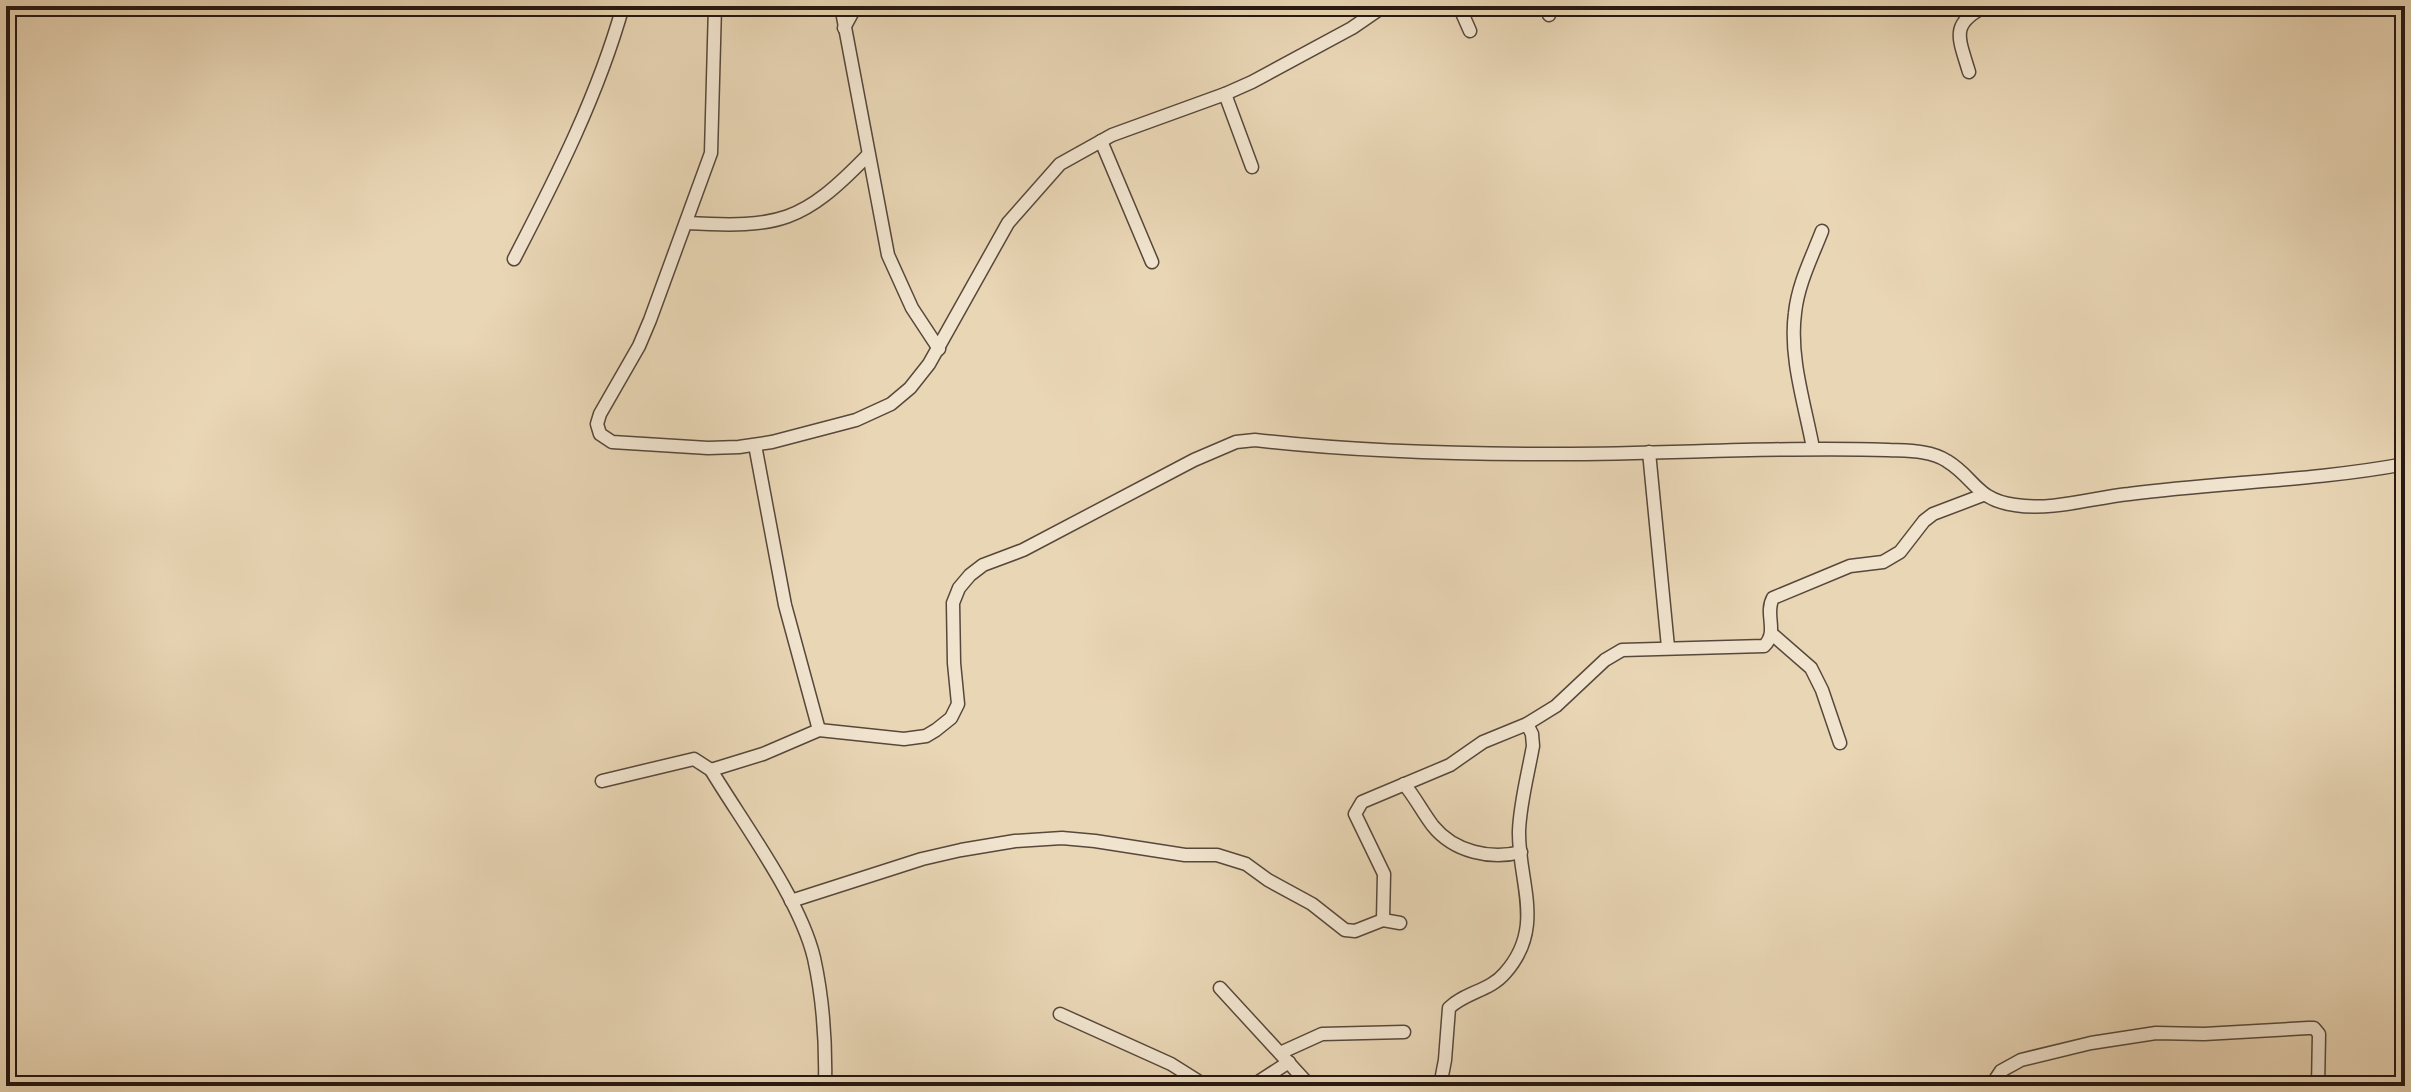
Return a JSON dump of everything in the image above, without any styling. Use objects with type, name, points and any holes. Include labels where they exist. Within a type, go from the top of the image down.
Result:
[{"type":"street","points":[[514,259],[557,179],[583,119],[610,50],[623,6]]},
{"type":"street","points":[[715,6],[711,153],[645,333],[600,414],[598,428],[607,441],[708,448],[755,445],[872,415],[910,388],[939,349],[1017,211],[1060,164],[1101,141],[1225,94],[1332,40],[1384,6]]},
{"type":"street","points":[[841,6],[888,255],[912,308],[939,349]]},
{"type":"street","points":[[844,28],[856,6]]},
{"type":"street","points":[[1459,6],[1470,31]]},
{"type":"street","points":[[1969,72],[1958,31],[1960,23],[1986,6]]},
{"type":"street","points":[[1225,94],[1252,167]]},
{"type":"street","points":[[1101,141],[1152,262]]},
{"type":"street","points":[[686,223],[745,225],[790,218],[841,183],[868,155]]},
{"type":"street","points":[[1813,448],[1793,332],[1803,279],[1822,231]]},
{"type":"street","points":[[711,770],[763,754],[819,730],[904,739],[926,736],[936,730],[951,718],[958,704],[953,603],[959,588],[970,575],[983,565],[1023,550],[1194,460],[1236,442],[1255,440],[1355,449],[1545,454],[1813,448],[1929,453],[1946,460],[1983,495],[2004,504],[2042,507],[2129,494],[2330,475],[2405,464]]},
{"type":"street","points":[[755,445],[785,605],[819,730]]},
{"type":"street","points":[[1649,452],[1668,647]]},
{"type":"street","points":[[1383,920],[1384,874],[1357,821],[1356,810],[1367,799],[1450,765],[1483,742],[1527,724],[1556,706],[1614,654],[1632,648],[1764,646],[1772,634],[1769,611],[1773,598],[1850,566],[1883,562],[1900,552],[1933,514],[1983,495]]},
{"type":"street","points":[[1772,634],[1811,668],[1840,743]]},
{"type":"street","points":[[1440,1086],[1449,1008],[1487,989],[1505,974],[1526,936],[1529,906],[1521,852],[1520,819],[1533,746],[1527,724]]},
{"type":"street","points":[[602,781],[694,759],[711,770],[791,901],[814,958],[824,1028],[825,1086]]},
{"type":"street","points":[[1404,784],[1434,828],[1449,842],[1473,852],[1497,855],[1521,852]]},
{"type":"street","points":[[791,901],[922,859],[1015,841],[1062,838],[1185,855],[1217,855],[1246,864],[1312,904],[1345,930],[1355,931],[1383,920],[1400,923]]},
{"type":"street","points":[[1220,988],[1310,1086]]},
{"type":"street","points":[[1060,1014],[1171,1064],[1206,1086]]},
{"type":"street","points":[[1991,1086],[2001,1071],[2021,1060],[2118,1038],[2156,1033],[2204,1034],[2314,1028],[2319,1034],[2318,1086]]},
{"type":"street","points":[[1252,1086],[1285,1058],[1322,1034],[1404,1032]]},
{"type":"street","points":[[682,1086],[698,1086]]}]
